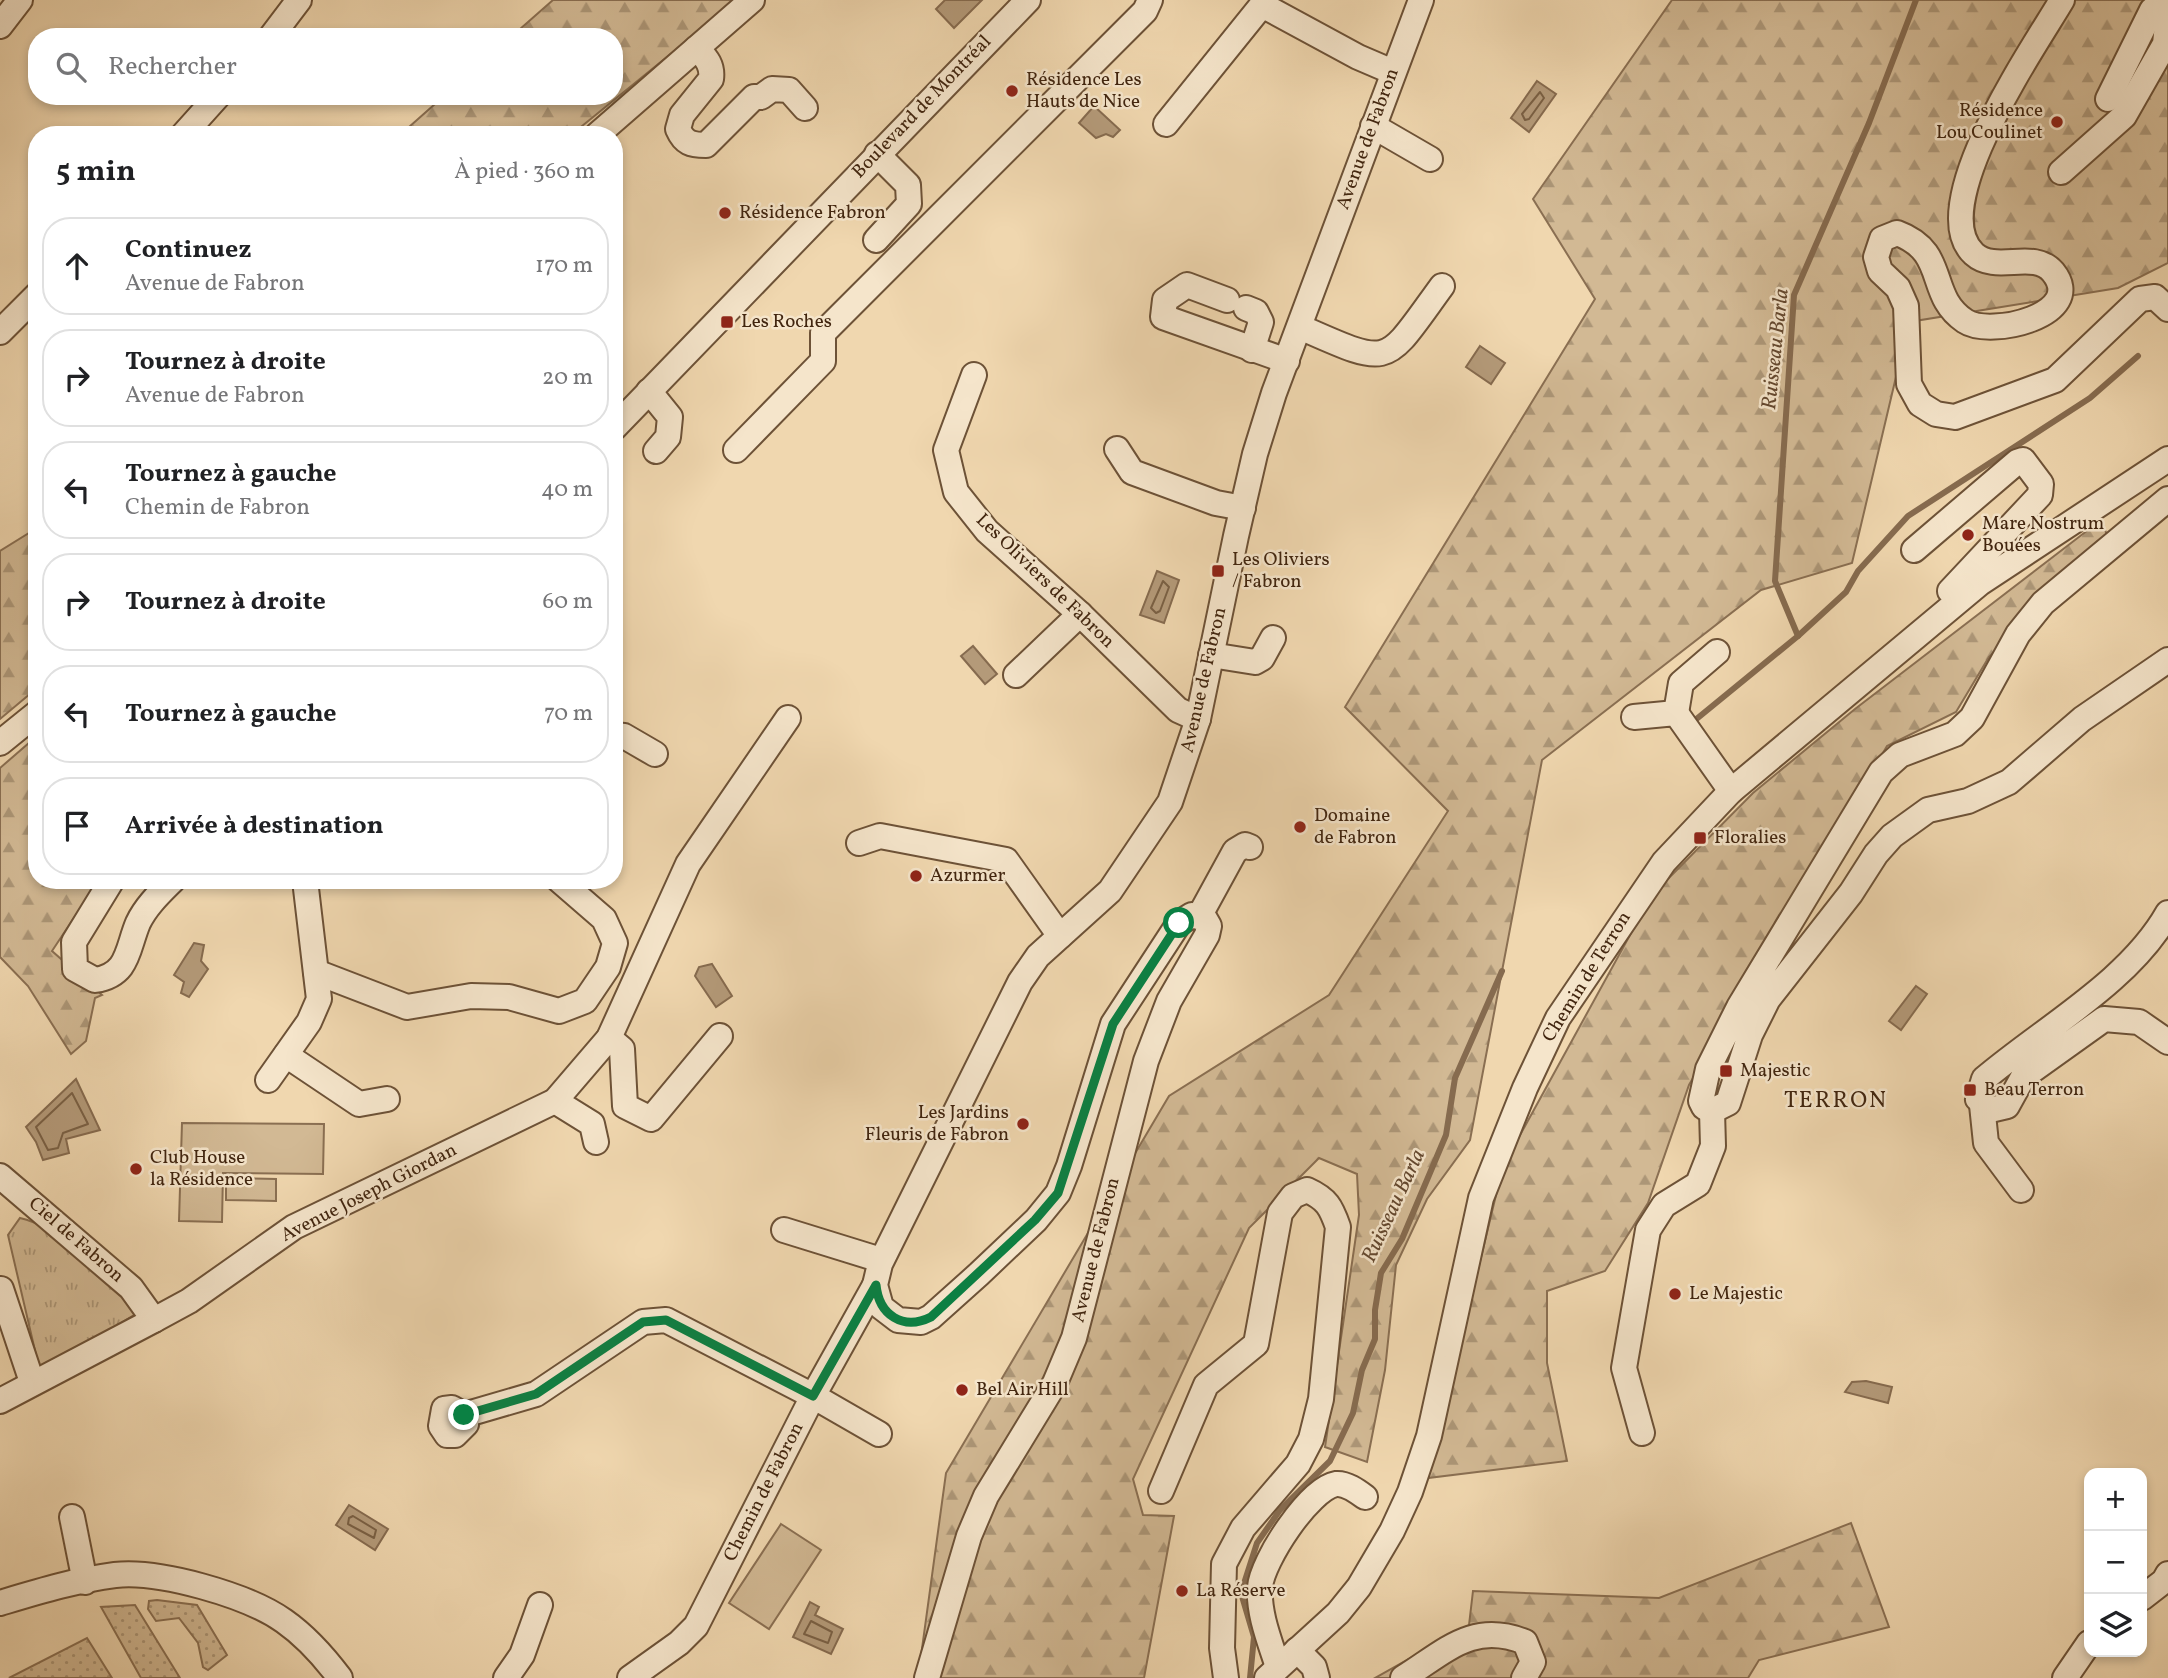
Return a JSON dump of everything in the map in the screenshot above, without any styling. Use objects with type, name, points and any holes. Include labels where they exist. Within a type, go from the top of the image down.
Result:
[{"type":"street","points":[[0,26],[20,0]]},
{"type":"street","points":[[278,28],[299,0]]},
{"type":"street","points":[[607,126],[752,0]]},
{"type":"street","name":"Boulevard de Montréal","points":[[623,418],[872,158],[1028,0]]},
{"type":"street","points":[[736,450],[823,361],[822,334],[1145,11],[1150,0]]},
{"type":"street","name":"Avenue de Fabron","points":[[876,1285],[881,1260],[1020,982],[1038,956],[1110,891],[1139,852],[1170,802],[1198,719],[1255,454],[1420,0]]},
{"type":"street","points":[[2062,0],[1982,139],[1968,176],[1960,216],[1964,240],[1975,255],[1998,264],[2037,262],[2049,267],[2058,278],[2061,292],[2057,305],[2046,313],[1992,329],[1965,322],[1942,295],[1928,252],[1914,239],[1897,233],[1882,239],[1876,257],[1880,271],[1898,288],[1906,306],[1909,384],[1920,404],[1936,414],[1955,417],[2055,380],[2140,299],[2155,297],[2168,309]]},
{"type":"street","points":[[2108,99],[2152,10],[2168,2]]},
{"type":"street","points":[[1166,124],[1262,5],[1358,58],[1393,72]]},
{"type":"street","points":[[2061,172],[2124,116],[2165,44],[2168,15]]},
{"type":"street","points":[[697,48],[711,65],[711,79],[682,115],[678,128],[682,139],[692,145],[706,145],[754,97],[758,85],[772,77],[784,76],[795,82]]},
{"type":"street","points":[[754,97],[761,97],[772,89],[780,88],[789,90],[804,108]]},
{"type":"street","points":[[191,126],[210,105]]},
{"type":"street","points":[[1373,126],[1430,159]]},
{"type":"street","points":[[872,158],[894,190],[891,207],[872,236]]},
{"type":"street","points":[[1252,350],[1262,322],[1256,312],[1187,285],[1171,293],[1165,300],[1163,317],[1252,350],[1287,361]]},
{"type":"street","points":[[1300,327],[1356,352],[1380,355],[1398,345],[1442,286]]},
{"type":"street","points":[[0,332],[28,304]]},
{"type":"street","name":"Les Oliviers de Fabron","points":[[974,375],[946,450],[956,492],[987,531],[1080,614],[1178,710],[1198,719]]},
{"type":"street","points":[[649,391],[670,417],[668,438],[656,451]]},
{"type":"street","points":[[1117,449],[1132,472],[1216,503],[1242,508]]},
{"type":"street","name":"Chemin de Terron","points":[[1275,1673],[1338,1613],[1359,1587],[1410,1492],[1429,1436],[1480,1198],[1541,1051],[1558,1018],[1664,862],[1731,791],[1980,583],[2168,459]]},
{"type":"street","points":[[1914,550],[2017,461],[2023,460],[2028,464],[2041,484],[2040,495],[2028,510],[1922,620],[1921,633]]},
{"type":"street","points":[[1642,1433],[1624,1368],[1648,1230],[1664,1205],[1698,1184],[1713,1146],[1712,1111],[1701,1101],[1708,1069],[1739,1007],[1881,772],[1900,755],[1955,734],[1972,718],[2018,634],[2043,603],[2168,499]]},
{"type":"street","points":[[1016,675],[1080,614]]},
{"type":"street","points":[[1211,655],[1255,662],[1262,658],[1273,638]]},
{"type":"street","points":[[1717,652],[1681,683],[1676,713],[1731,791]]},
{"type":"street","points":[[1712,1111],[1728,1103],[1750,1035],[1768,999],[1892,836],[1928,810],[1968,801],[2009,782],[2082,719],[2168,660]]},
{"type":"street","points":[[1634,717],[1676,713]]},
{"type":"street","points":[[596,1142],[592,1124],[555,1101],[609,1038],[688,864],[788,718]]},
{"type":"street","points":[[0,743],[28,720]]},
{"type":"street","points":[[623,736],[654,754]]},
{"type":"street","points":[[859,843],[880,836],[1006,860],[1060,936]]},
{"type":"street","points":[[876,1285],[877,1300],[887,1314],[898,1320],[921,1322],[941,1308],[1035,1220],[1058,1193],[1069,1166],[1113,1024],[1179,923],[1186,916],[1200,915],[1235,850],[1245,845],[1250,847]]},
{"type":"street","points":[[106,889],[74,942],[75,969],[95,980],[117,973],[125,964],[143,915],[165,889]]},
{"type":"street","points":[[268,1080],[309,1021],[319,999],[306,889]]},
{"type":"street","points":[[316,972],[407,1007],[471,996],[509,997],[559,1011],[586,1001],[608,967],[615,943],[604,919],[569,889]]},
{"type":"street","points":[[2021,1189],[1986,1143],[1978,1090],[1984,1079],[2108,982],[2138,955],[2168,914]]},
{"type":"street","name":"Avenue de Fabron","points":[[927,1678],[968,1536],[986,1496],[1055,1383],[1074,1339],[1146,1061],[1169,1001],[1207,935],[1209,926],[1200,915]]},
{"type":"street","points":[[1982,1105],[1990,1110],[2007,1106],[2023,1077],[2104,1019],[2139,1022],[2168,1042]]},
{"type":"street","points":[[609,1038],[622,1049],[625,1106],[651,1119],[720,1036]]},
{"type":"street","points":[[286,1055],[359,1104],[387,1099]]},
{"type":"street","name":"Avenue Joseph Giordan","points":[[17,1391],[151,1314],[189,1301],[294,1227],[555,1101]]},
{"type":"street","name":"Ciel de Fabron","points":[[0,1177],[131,1288],[151,1314]]},
{"type":"street","points":[[1161,1491],[1206,1385],[1256,1344],[1280,1213],[1293,1196],[1307,1190],[1321,1196],[1332,1206],[1338,1227],[1321,1399],[1311,1439],[1298,1464],[1243,1528],[1224,1564],[1222,1648],[1226,1678]]},
{"type":"street","points":[[784,1230],[881,1260]]},
{"type":"street","name":"Chemin de Fabron","points":[[630,1678],[679,1643],[696,1626],[813,1396],[876,1285]]},
{"type":"street","points":[[1,1289],[17,1391]]},
{"type":"street","points":[[464,1415],[536,1394],[643,1322],[666,1320],[813,1396],[879,1434]]},
{"type":"street","points":[[0,1326],[17,1391]]},
{"type":"street","points":[[1275,1673],[1266,1631],[1261,1587],[1269,1559],[1303,1510],[1328,1487],[1338,1484],[1365,1497]]},
{"type":"street","points":[[72,1517],[85,1582]]},
{"type":"street","points":[[2147,1594],[2164,1581],[2168,1574]]},
{"type":"street","points":[[0,1603],[117,1575],[170,1578],[230,1595],[284,1620],[340,1678]]},
{"type":"street","points":[[506,1678],[522,1655],[540,1605]]},
{"type":"street","points":[[1403,1678],[1470,1637],[1503,1633],[1525,1643],[1533,1662],[1524,1678]]},
{"type":"street","points":[[1297,1650],[1314,1667],[1317,1678]]},
{"type":"street","points":[[2065,1678],[2084,1650]]},
{"type":"green space","points":[[553,0],[737,0],[623,93],[623,28],[521,28]]},
{"type":"green space","points":[[1672,0],[2168,0],[2168,263],[2118,288],[1909,322],[1852,563],[1761,590],[1542,760],[1470,1140],[1427,1199],[1396,1265],[1385,1370],[1367,1462],[1325,1447],[1359,1215],[1357,1174],[1319,1158],[1249,1228],[1133,1479],[1143,1515],[1174,1516],[1144,1678],[918,1678],[946,1473],[1169,1096],[1329,995],[1448,811],[1345,707],[1595,299],[1533,199]]},
{"type":"green space","points":[[434,105],[608,105],[582,126],[410,126]]},
{"type":"green space","points":[[2101,520],[2109,540],[1989,657],[1956,712],[1887,746],[1689,1085],[1648,1203],[1605,1271],[1547,1291],[1547,1363],[1567,1461],[1428,1478],[1503,1166],[1652,895],[1753,793],[1855,709]]},
{"type":"green space","points":[[28,534],[28,696],[0,719],[0,551]]},
{"type":"green space","points":[[28,744],[28,889],[93,889],[52,951],[102,995],[95,998],[86,1041],[71,1054],[28,986],[0,957],[0,768]]},
{"type":"green space","points":[[182,1123],[324,1124],[323,1174],[223,1173],[222,1222],[179,1221]]},
{"type":"green space","points":[[226,1178],[276,1179],[276,1201],[226,1200]]},
{"type":"green space","points":[[20,1218],[38,1224],[70,1244],[139,1312],[40,1372],[8,1235]]},
{"type":"green space","points":[[1851,1523],[1889,1627],[1759,1660],[1748,1678],[1375,1678],[1469,1625],[1473,1591],[1659,1598]]},
{"type":"green space","points":[[781,1524],[821,1550],[769,1629],[729,1603]]},
{"type":"green space","points":[[149,1601],[197,1605],[227,1655],[208,1670],[203,1667],[198,1643],[179,1618],[156,1621],[148,1609]]},
{"type":"green space","points":[[135,1605],[180,1678],[141,1678],[101,1607]]},
{"type":"green space","points":[[87,1638],[112,1678],[9,1678]]},
{"type":"water","points":[[945,0],[982,0],[954,28],[936,9]]},
{"type":"water","points":[[1537,81],[1556,94],[1529,132],[1511,118]]},
{"type":"water","points":[[1094,106],[1120,130],[1113,137],[1106,134],[1096,138],[1079,123]]},
{"type":"water","points":[[1480,346],[1505,363],[1491,384],[1466,367]]},
{"type":"water","points":[[1157,571],[1179,580],[1164,623],[1140,615]]},
{"type":"water","points":[[973,646],[997,674],[985,684],[961,656]]},
{"type":"water","points":[[194,943],[204,945],[201,961],[208,969],[189,997],[181,993],[184,982],[174,975]]},
{"type":"water","points":[[712,964],[732,996],[716,1007],[695,976],[699,967]]},
{"type":"water","points":[[1916,986],[1927,994],[1901,1030],[1889,1021]]},
{"type":"water","points":[[76,1079],[100,1130],[66,1139],[69,1153],[43,1160],[26,1127]]},
{"type":"water","points":[[1866,1381],[1892,1387],[1888,1403],[1845,1392],[1852,1382]]},
{"type":"water","points":[[349,1505],[388,1529],[375,1550],[336,1525]]},
{"type":"water","points":[[810,1602],[819,1607],[815,1615],[843,1629],[831,1654],[793,1637]]},
{"type":"waterway","name":"Ruisseau Barla","points":[[1694,721],[1798,636],[1775,581],[1794,295],[1869,123],[1916,0]]},
{"type":"waterway","name":"Ruisseau Barla","points":[[1798,636],[1846,592],[1858,571],[1908,516],[2090,398],[2138,356]]},
{"type":"waterway","name":"Ruisseau Barla","points":[[1250,1678],[1254,1637],[1241,1593],[1257,1543],[1280,1510],[1330,1461],[1353,1413],[1362,1370],[1375,1339],[1375,1310],[1381,1273],[1402,1239],[1446,1135],[1455,1078],[1502,971]]},
{"type":"place","name":"Résidence Les Hauts de Nice","points":[[1012,91]]},
{"type":"place","name":"Résidence Lou Coulinet","points":[[2057,122]]},
{"type":"place","name":"Résidence Fabron","points":[[725,213]]},
{"type":"place","name":"Les Roches","points":[[727,322]]},
{"type":"place","name":"Mare Nostrum Bouées","points":[[1968,535]]},
{"type":"place","name":"Les Oliviers / Fabron","points":[[1218,571]]},
{"type":"place","name":"Domaine de Fabron","points":[[1300,827]]},
{"type":"place","name":"Floralies","points":[[1700,838]]},
{"type":"place","name":"Azurmer","points":[[916,876]]},
{"type":"place","name":"Majestic","points":[[1726,1071]]},
{"type":"place","name":"Beau Terron","points":[[1970,1090]]},
{"type":"place","name":"Les Jardins Fleuris de Fabron","points":[[1023,1124]]},
{"type":"place","name":"Club House la Résidence","points":[[136,1169]]},
{"type":"place","name":"Le Majestic","points":[[1675,1294]]},
{"type":"place","name":"Bel Air Hill","points":[[962,1390]]},
{"type":"place","name":"La Réserve","points":[[1182,1591]]},
{"type":"district","name":"TERRON","points":[[1836,1101]]},
{"type":"route","points":[[464,1415],[536,1394],[643,1322],[666,1320],[813,1396],[876,1285],[877,1300],[887,1314],[910,1322],[921,1322],[931,1317],[1035,1220],[1058,1193],[1069,1166],[1113,1024],[1179,923]]}]
